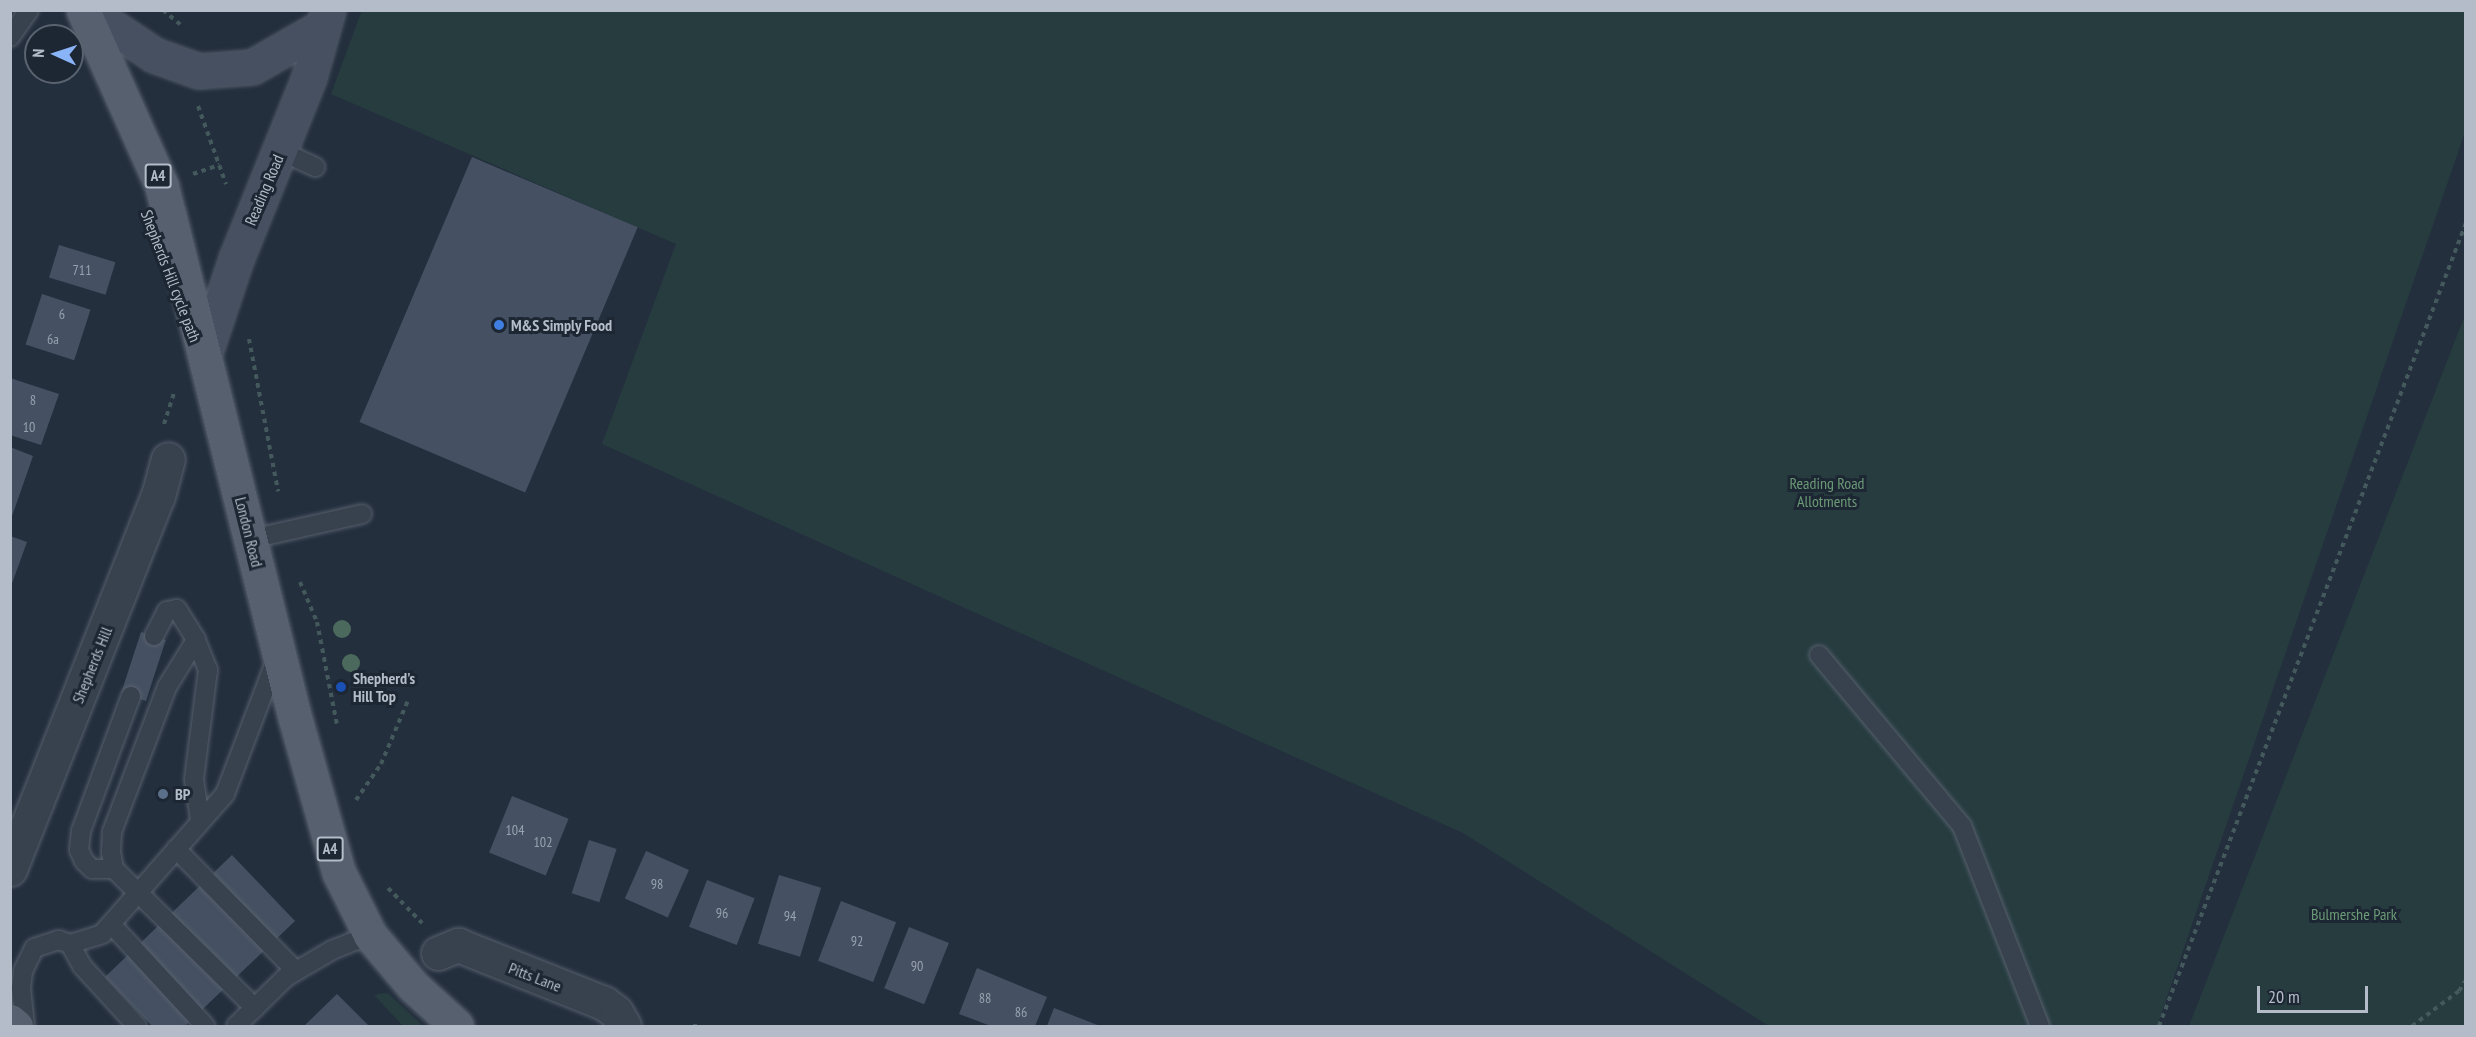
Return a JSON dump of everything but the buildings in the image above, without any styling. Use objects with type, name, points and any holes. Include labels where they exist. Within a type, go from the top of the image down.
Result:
[{"type":"main road","name":"London Road","points":[[85,10],[154,163],[205,352],[328,843],[349,898],[370,935],[413,986],[452,1020]]},
{"type":"main road","points":[[10,1021],[16,1026]]},
{"type":"street","name":"Reading Road","points":[[85,10],[154,55],[199,71],[252,67],[325,19]]},
{"type":"street","name":"Reading Road","points":[[205,352],[236,259],[309,77],[325,19]]},
{"type":"street","name":"Shepherds Hill","points":[[10,869],[158,496],[165,444]]},
{"type":"street","name":"Pitts Lane","points":[[438,953],[458,945],[604,1003],[616,1012],[624,1026]]},
{"type":"street","points":[[452,1020],[476,1026]]},
{"type":"lane","points":[[10,36],[29,10]]},
{"type":"lane","points":[[280,151],[316,167]]},
{"type":"lane","points":[[251,539],[362,514]]},
{"type":"lane","points":[[154,636],[167,611],[177,609],[195,640],[208,670],[194,779],[200,820]]},
{"type":"lane","points":[[114,870],[112,832],[167,687],[195,640]]},
{"type":"lane","points":[[25,1026],[21,988],[27,959],[34,948],[59,940],[70,944],[102,934],[225,794],[279,650]]},
{"type":"lane","points":[[1819,655],[1962,826],[2040,1026]]},
{"type":"lane","points":[[131,696],[81,831],[79,850],[84,861],[93,869],[114,870],[140,892],[255,1008]]},
{"type":"lane","points":[[176,849],[296,971]]},
{"type":"lane","points":[[111,924],[205,1026]]},
{"type":"lane","points":[[236,1026],[296,971],[349,941],[370,935]]},
{"type":"lane","points":[[70,944],[82,966],[137,1026]]},
{"type":"path","points":[[194,97],[229,190]]},
{"type":"path","points":[[195,174],[219,165]]},
{"type":"path","points":[[2159,1026],[2466,224]]},
{"type":"path","points":[[249,332],[280,500]]},
{"type":"path","points":[[165,444],[177,385]]},
{"type":"path","points":[[296,572],[317,622],[339,737]]},
{"type":"path","points":[[350,794],[352,805],[381,764],[409,698]]},
{"type":"path","points":[[382,878],[407,906]]},
{"type":"path","points":[[2414,1026],[2459,991],[2466,980]]},
{"type":"path","points":[[693,1026],[702,1026]]},
{"type":"green space","name":"Reading Road Allotments","points":[[362,10],[2466,11],[2465,132],[2157,1026],[1769,1026],[1463,833],[602,444],[676,244],[331,94]]},
{"type":"green space","name":"Bulmershe Park","points":[[2465,315],[2465,1026],[2189,1026]]},
{"type":"green space","points":[[389,994],[423,1026],[403,1026],[374,995]]},
{"type":"place","name":"M&S Simply Food","points":[[499,325]]},
{"type":"place","name":"Shepherd's Hill Top","points":[[341,687]]},
{"type":"place","name":"BP","points":[[163,794]]}]
